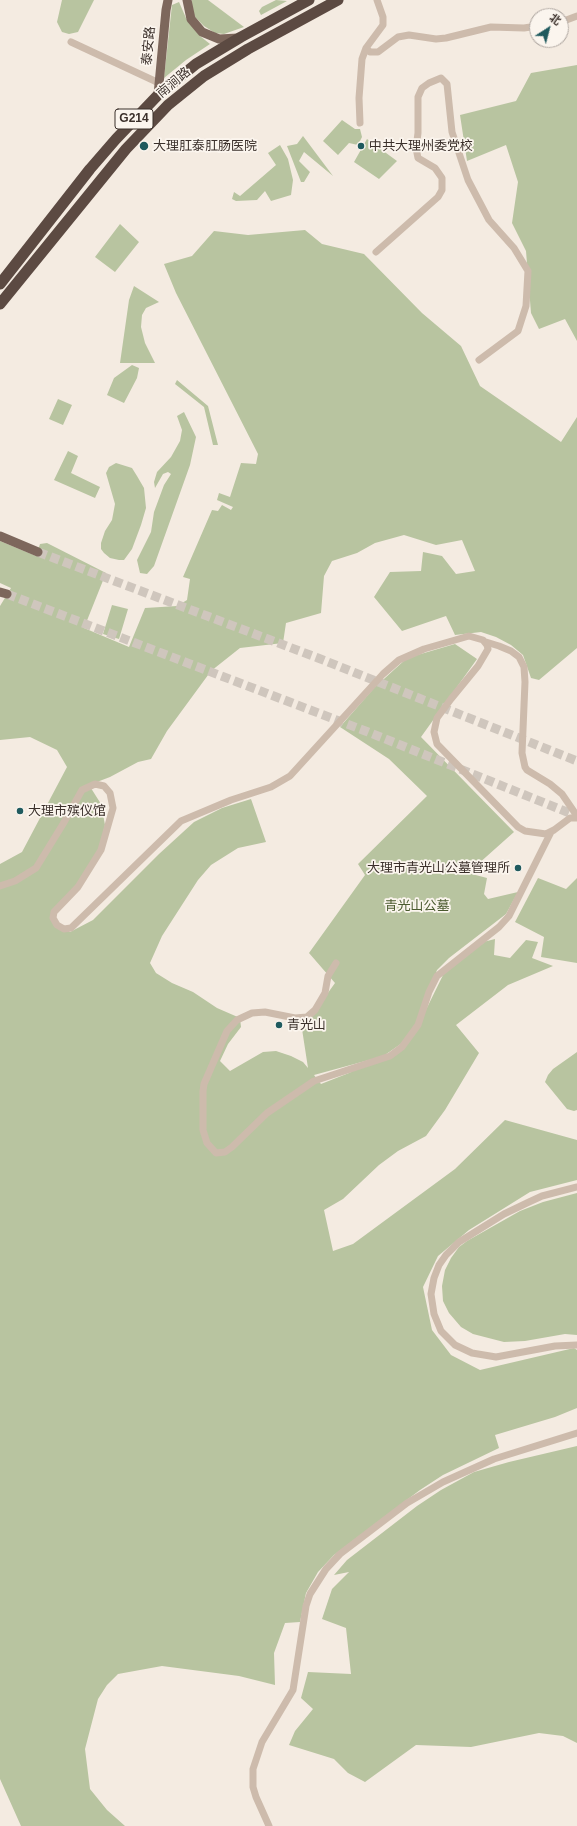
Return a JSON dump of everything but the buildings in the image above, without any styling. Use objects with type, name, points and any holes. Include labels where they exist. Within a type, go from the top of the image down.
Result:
[{"type":"highway","name":"南涧路","points":[[0,284],[95,163],[159,89],[196,64],[241,37],[309,0]]},
{"type":"highway","name":"南涧路","points":[[0,304],[121,154],[168,105],[204,76],[248,49],[338,0]]},
{"type":"main road","name":"泰安路","points":[[159,89],[168,0]]},
{"type":"main road","points":[[187,0],[191,19],[196,26],[206,34],[222,40],[241,37]]},
{"type":"main road","points":[[0,536],[38,552]]},
{"type":"street","points":[[360,123],[359,98],[362,59],[366,48],[382,25],[383,17],[377,0]]},
{"type":"street","points":[[366,48],[370,52],[378,52],[398,37],[409,35],[436,39],[491,27],[529,27]]},
{"type":"street","points":[[71,42],[159,89]]},
{"type":"street","points":[[376,252],[438,197],[442,190],[442,178],[435,168],[418,158],[416,148],[418,133],[418,98],[422,88],[429,82],[441,78],[447,84],[452,132],[468,180],[489,220],[514,248],[528,271],[526,306],[518,332],[479,360]]},
{"type":"street","points":[[0,886],[15,881],[36,868],[82,790],[95,784],[104,786],[110,793],[113,808],[104,843],[78,887],[54,912],[53,918],[56,925],[64,929],[71,928],[181,821],[231,800],[271,787],[290,776],[383,674],[399,660],[424,649],[469,636],[478,638],[510,651],[519,657],[524,667],[525,682],[522,753],[525,767],[527,770],[562,794],[577,817],[570,818],[551,832],[540,834],[525,831],[515,825],[442,750],[435,740],[435,726],[437,718],[482,660],[488,649],[486,642]]},
{"type":"street","points":[[336,963],[328,976],[325,993],[315,1010],[307,1017],[295,1018],[265,1012],[252,1013],[237,1020],[227,1031],[204,1084],[203,1091],[203,1130],[207,1143],[216,1153],[225,1152],[232,1147],[268,1112],[314,1081],[390,1056],[402,1047],[418,1024],[429,992],[437,976],[499,927],[509,916],[551,832]]},
{"type":"street","points":[[577,1187],[548,1194],[529,1202],[464,1238],[451,1248],[439,1265],[434,1278],[431,1294],[434,1314],[442,1331],[455,1345],[472,1353],[496,1357],[562,1345],[577,1345]]},
{"type":"street","points":[[269,1826],[253,1787],[253,1769],[262,1742],[293,1690],[306,1606],[310,1594],[326,1569],[340,1554],[407,1503],[443,1482],[494,1459],[577,1433]]},
{"type":"green space","points":[[62,0],[94,0],[78,32],[69,34],[62,32],[57,22]]},
{"type":"green space","points":[[192,0],[208,0],[244,27],[224,34],[215,33],[204,26],[195,17],[191,8]]},
{"type":"green space","points":[[276,0],[287,1],[261,15],[259,11],[262,7]]},
{"type":"green space","points":[[179,2],[186,18],[200,36],[210,44],[186,60],[164,78],[172,5]]},
{"type":"green space","points":[[577,65],[577,341],[565,319],[539,329],[531,313],[526,251],[512,223],[518,182],[506,145],[467,161],[460,115],[516,101],[531,73]]},
{"type":"green space","points":[[342,120],[355,129],[360,129],[362,137],[358,145],[349,143],[338,155],[323,141]]},
{"type":"green space","points":[[303,136],[333,176],[304,152],[299,161],[310,172],[304,182],[301,182],[287,146],[297,144]]},
{"type":"green space","points":[[367,139],[397,161],[379,179],[354,162]]},
{"type":"green space","points":[[280,145],[288,159],[293,180],[291,195],[271,201],[265,191],[257,200],[236,201],[232,199],[234,192],[240,196],[276,165],[268,153]]},
{"type":"green space","points":[[120,224],[139,242],[115,272],[95,257]]},
{"type":"green space","name":"青光山公墓","points":[[305,230],[322,244],[364,254],[422,313],[461,346],[480,386],[561,442],[577,417],[577,648],[539,680],[531,678],[523,655],[511,645],[496,637],[481,632],[455,635],[446,616],[402,631],[374,597],[390,572],[421,571],[423,552],[442,556],[456,574],[475,571],[462,540],[436,545],[404,535],[375,543],[357,553],[332,561],[324,576],[321,613],[286,623],[283,643],[240,648],[211,671],[167,731],[151,759],[138,762],[110,777],[89,785],[101,804],[105,825],[99,850],[77,885],[51,919],[70,932],[93,920],[159,854],[194,822],[222,808],[251,799],[266,842],[238,848],[211,865],[198,880],[162,936],[150,963],[156,973],[172,983],[193,992],[217,1008],[240,1018],[241,1027],[228,1044],[220,1061],[230,1071],[263,1052],[276,1051],[303,1062],[308,1068],[302,1029],[335,983],[309,953],[365,875],[358,864],[427,796],[389,759],[340,727],[374,688],[407,658],[455,644],[477,659],[421,737],[514,832],[468,873],[487,878],[484,894],[488,899],[518,892],[506,914],[449,958],[437,970],[421,1017],[402,1043],[385,1055],[402,1048],[418,1026],[446,969],[479,943],[495,939],[494,955],[510,958],[526,940],[538,942],[532,958],[553,966],[508,985],[456,1025],[479,1053],[445,1110],[426,1136],[398,1151],[379,1165],[343,1199],[324,1210],[333,1251],[353,1244],[455,1169],[505,1120],[577,1140],[577,1180],[530,1192],[469,1230],[438,1256],[423,1287],[432,1330],[451,1355],[480,1370],[574,1348],[577,1350],[577,1408],[555,1417],[495,1435],[499,1448],[443,1475],[420,1490],[334,1555],[318,1572],[306,1593],[300,1622],[285,1623],[274,1653],[275,1685],[239,1676],[162,1666],[118,1674],[107,1685],[98,1699],[85,1749],[90,1789],[107,1810],[125,1826],[21,1826],[0,1779],[0,864],[22,852],[67,767],[57,750],[30,737],[0,740],[0,606],[11,588],[0,583],[0,541],[36,556],[40,544],[47,543],[106,573],[84,628],[129,647],[145,608],[177,606],[187,600],[190,579],[183,577],[212,510],[218,511],[222,505],[231,510],[233,507],[217,500],[219,493],[230,497],[241,463],[256,464],[258,454],[176,293],[164,264],[192,256],[214,231],[248,235]],"holes":[[[380,1057],[349,1073],[321,1084],[314,1075]]]},
{"type":"green space","points":[[134,286],[159,302],[146,308],[142,315],[141,327],[145,343],[155,363],[120,363],[129,300]]},
{"type":"green space","points":[[132,365],[139,368],[137,378],[124,403],[107,395],[114,378]]},
{"type":"green space","points":[[177,380],[208,406],[218,445],[213,445],[204,407],[175,384]]},
{"type":"green space","points":[[58,399],[72,405],[63,425],[49,419]]},
{"type":"green space","points":[[184,412],[196,437],[190,465],[154,566],[147,574],[140,573],[137,560],[151,532],[154,512],[164,485],[171,474],[168,472],[163,474],[155,488],[154,482],[157,472],[171,457],[180,441],[182,430],[177,416]]},
{"type":"green space","points":[[68,451],[78,456],[71,473],[100,487],[95,498],[54,480]]},
{"type":"green space","points":[[116,463],[132,468],[144,488],[146,508],[132,549],[124,560],[110,558],[101,549],[101,543],[105,531],[112,520],[115,504],[106,473],[109,467]]},
{"type":"green space","points":[[112,605],[128,609],[119,639],[103,634]]},
{"type":"green space","points":[[538,878],[566,889],[577,878],[577,963],[541,957],[544,937],[515,922]]},
{"type":"green space","points":[[577,1052],[577,1110],[574,1111],[567,1109],[545,1082],[553,1069]]},
{"type":"green space","points":[[577,1193],[577,1335],[565,1334],[525,1341],[504,1342],[473,1334],[461,1327],[449,1313],[443,1301],[442,1286],[445,1270],[459,1247],[520,1211],[543,1202]]},
{"type":"green space","points":[[577,1446],[577,1743],[563,1736],[539,1733],[471,1747],[416,1745],[365,1782],[348,1773],[334,1759],[289,1745],[295,1731],[313,1709],[301,1698],[308,1672],[351,1674],[346,1628],[322,1619],[332,1589],[349,1572],[334,1575],[347,1560],[417,1506],[441,1490],[474,1472]]},
{"type":"tunnel","points":[[38,552],[318,658],[577,761]]},
{"type":"tunnel","points":[[7,594],[368,732],[577,816]]},
{"type":"place","name":"大理肛泰肛肠医院","points":[[144,146]]},
{"type":"place","name":"中共大理州委党校","points":[[361,146]]},
{"type":"place","name":"大理市殡仪馆","points":[[20,811]]},
{"type":"place","name":"大理市青光山公墓管理所","points":[[518,868]]},
{"type":"place","name":"青光山","points":[[279,1025]]}]
